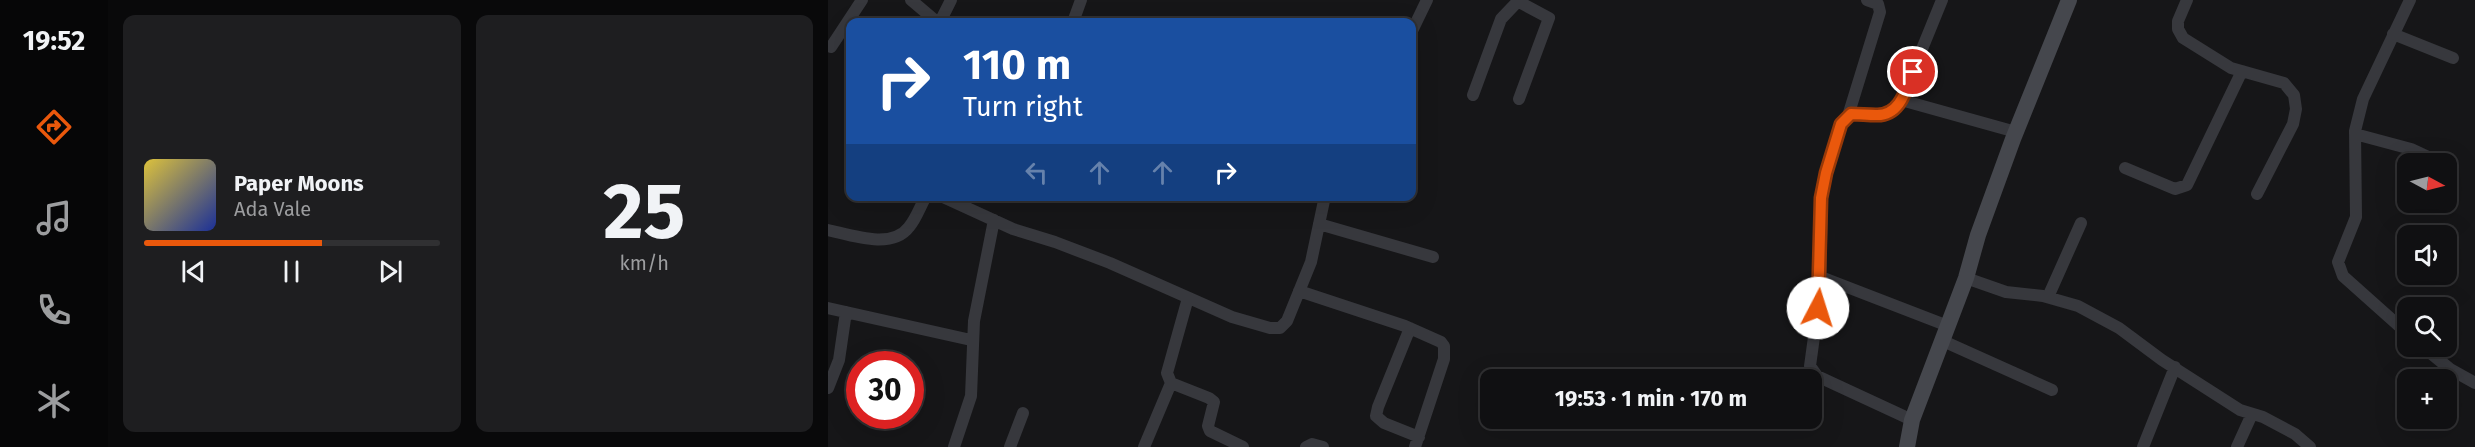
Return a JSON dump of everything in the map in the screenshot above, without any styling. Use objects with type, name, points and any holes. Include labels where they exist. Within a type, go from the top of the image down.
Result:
[{"type":"street","points":[[850,18],[862,0]]},
{"type":"street","points":[[911,0],[933,18]]},
{"type":"street","points":[[940,18],[951,0]]},
{"type":"street","points":[[1075,18],[1082,0]]},
{"type":"street","points":[[1416,23],[1427,0]]},
{"type":"street","points":[[1473,95],[1501,19],[1519,0],[1549,18],[1519,99]]},
{"type":"street","points":[[1867,0],[1878,4],[1880,12],[1848,116],[1841,124],[1826,173],[1821,198],[1821,277],[1810,360],[1817,376],[1912,420]]},
{"type":"street","points":[[1848,116],[1885,115],[1892,111],[1901,100],[1942,0]]},
{"type":"street","points":[[1907,447],[1912,420],[1966,278],[1978,235],[2069,0]]},
{"type":"street","points":[[2187,0],[2178,21],[2180,35],[2221,63],[2284,83],[2294,95],[2296,109],[2293,124],[2257,194]]},
{"type":"street","points":[[2397,324],[2348,281],[2339,270],[2341,250],[2356,218],[2355,134],[2363,99],[2410,0]]},
{"type":"street","points":[[831,47],[846,24]]},
{"type":"street","points":[[2393,34],[2453,58]]},
{"type":"street","points":[[2125,168],[2175,189],[2187,185],[2242,71]]},
{"type":"street","points":[[1901,100],[2016,132]]},
{"type":"street","points":[[2355,134],[2419,153]]},
{"type":"street","points":[[918,211],[919,201]]},
{"type":"street","points":[[828,230],[886,240],[900,236],[909,228],[924,201]]},
{"type":"street","points":[[952,201],[994,220],[1110,263],[1232,317],[1270,328],[1280,328],[1287,321],[1311,262],[1324,201]]},
{"type":"street","points":[[954,447],[970,396],[971,340],[994,220]]},
{"type":"street","points":[[2048,297],[2081,223]]},
{"type":"street","points":[[1319,224],[1433,257]]},
{"type":"street","points":[[1821,277],[1946,333],[2052,390]]},
{"type":"street","points":[[1966,278],[2006,292],[2048,297],[2078,306],[2119,328],[2240,410],[2295,434],[2310,447]]},
{"type":"street","points":[[1299,291],[1410,328],[1441,342],[1444,351],[1437,381],[1417,442],[1376,416],[1410,328]]},
{"type":"street","points":[[1144,447],[1171,383],[1167,373],[1188,298]]},
{"type":"street","points":[[828,308],[971,340]]},
{"type":"street","points":[[828,388],[839,360],[846,312]]},
{"type":"street","points":[[2435,357],[2450,369],[2475,383]]},
{"type":"street","points":[[2142,447],[2175,367]]},
{"type":"street","points":[[1171,383],[1214,402],[1208,426],[1210,431],[1243,447]]},
{"type":"street","points":[[1010,447],[1023,413]]},
{"type":"street","points":[[2237,447],[2252,414]]},
{"type":"street","points":[[1306,447],[1312,444],[1323,447]]},
{"type":"route","points":[[1818,308],[1821,277],[1821,198],[1841,124],[1851,114],[1877,116],[1892,111],[1900,103],[1913,72]]}]
